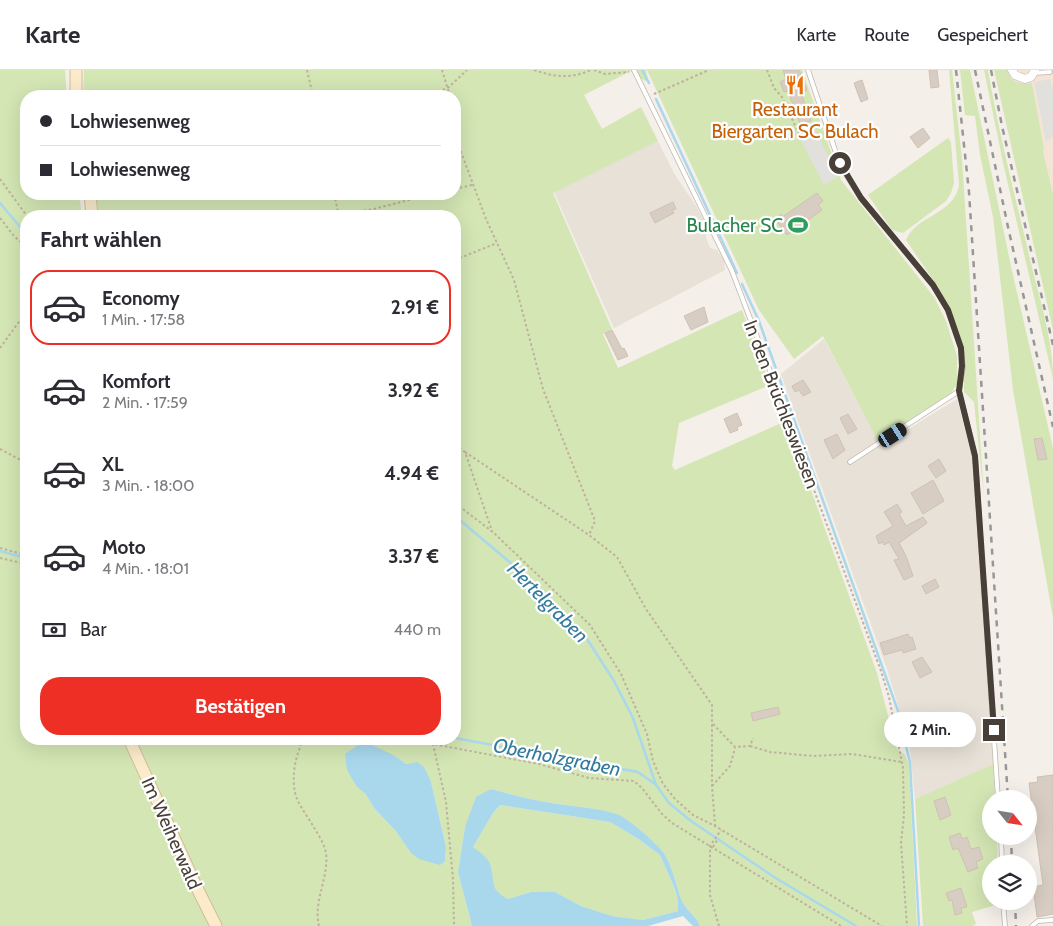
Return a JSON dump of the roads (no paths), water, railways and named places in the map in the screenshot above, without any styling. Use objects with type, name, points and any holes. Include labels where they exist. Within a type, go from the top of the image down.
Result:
[{"type":"street","points":[[76,70],[76,90]]},
{"type":"street","points":[[1012,70],[1020,78],[1025,79],[1035,72]]},
{"type":"street","name":"Im Weiherwald","points":[[132,745],[198,892],[216,926]]},
{"type":"lane","points":[[808,70],[836,153],[845,173],[861,198],[925,273],[948,310],[961,348],[962,366],[959,391],[975,456],[997,790]]},
{"type":"lane","name":"In den Brüchleswiesen","points":[[635,71],[682,172],[732,271],[789,421]]},
{"type":"lane","points":[[1035,72],[1050,72]]},
{"type":"lane","points":[[850,462],[959,391]]},
{"type":"lane","points":[[1004,910],[1005,926]]},
{"type":"lane","points":[[1033,926],[1038,922],[1053,920]]},
{"type":"water","points":[[358,745],[372,745],[395,756],[406,764],[417,762],[424,767],[431,782],[446,847],[445,861],[440,865],[419,859],[411,853],[395,830],[374,808],[365,793],[357,787],[347,770],[345,754]]},
{"type":"water","points":[[491,789],[516,796],[597,809],[619,815],[654,842],[663,852],[671,868],[683,903],[700,926],[693,926],[683,916],[648,926],[472,926],[458,872],[465,827],[476,797]],"holes":[[[500,805],[610,822],[637,838],[660,855],[675,889],[678,911],[643,920],[612,916],[581,906],[555,892],[531,892],[508,899],[496,889],[488,861],[473,847],[493,813]]]},
{"type":"waterway","points":[[642,70],[649,83]]},
{"type":"waterway","points":[[656,99],[737,273]]},
{"type":"waterway","name":"Hertelgraben","points":[[0,203],[20,227]]},
{"type":"waterway","points":[[742,284],[759,321],[898,711],[910,763],[919,926]]},
{"type":"waterway","name":"Hertelgraben","points":[[461,521],[531,580],[587,639],[614,681],[633,718],[656,785],[669,803],[691,821],[774,877],[856,926]]},
{"type":"waterway","name":"Oberholzgraben","points":[[0,551],[20,556]]},
{"type":"waterway","name":"Oberholzgraben","points":[[461,739],[638,772],[655,784]]},
{"type":"railway","points":[[956,70],[969,192],[1007,790]]},
{"type":"railway","points":[[975,70],[1053,427]]},
{"type":"railway","points":[[991,70],[1002,126],[1053,345]]},
{"type":"railway","points":[[1011,845],[1012,855]]},
{"type":"railway","points":[[1015,910],[1016,926]]},
{"type":"place","name":"Restaurant Biergarten SC Bulach","points":[[795,85]]},
{"type":"place","name":"Bulacher SC","points":[[798,225]]}]
